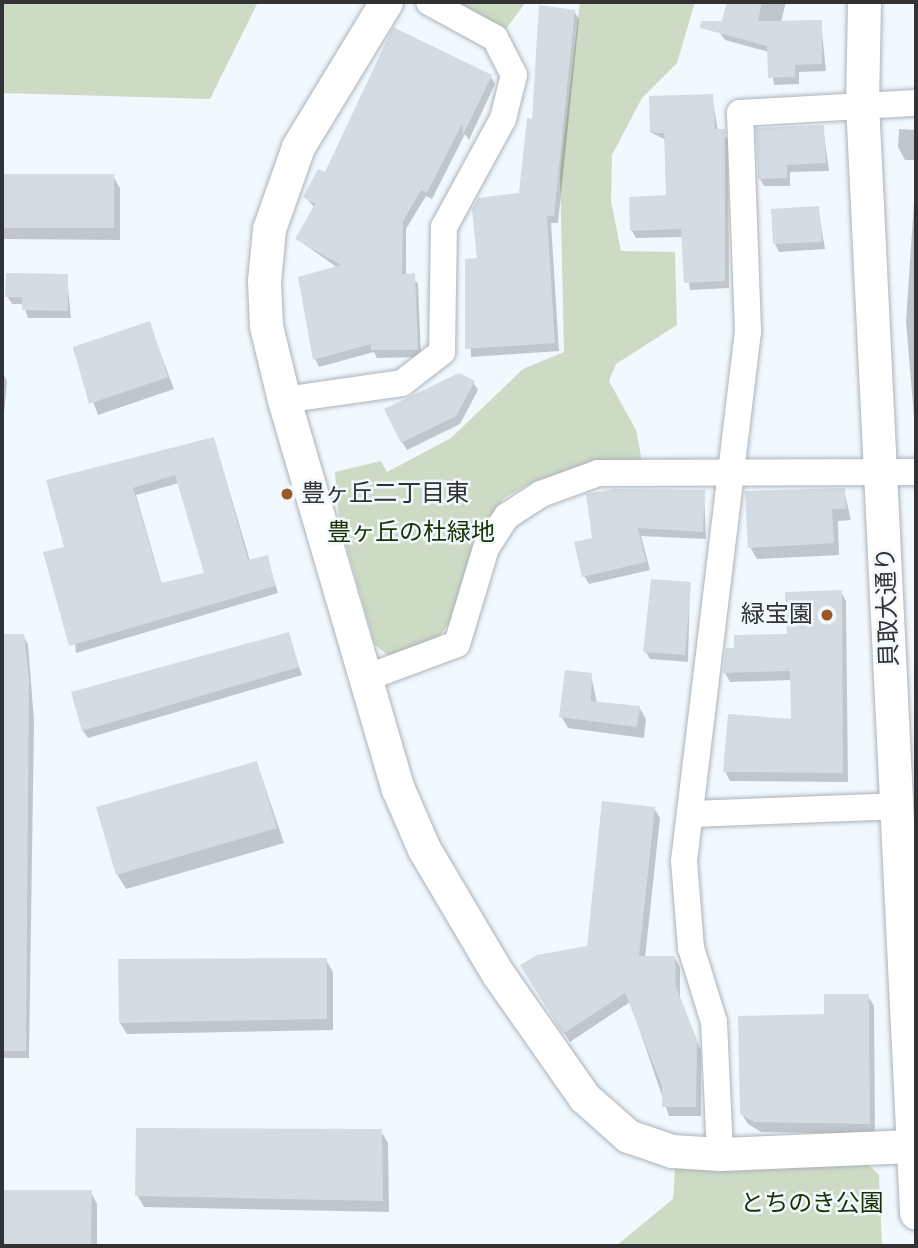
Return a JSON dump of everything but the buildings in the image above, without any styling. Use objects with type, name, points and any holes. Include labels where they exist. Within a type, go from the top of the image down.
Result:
[{"type":"street","points":[[386,2],[298,147],[270,229],[266,326],[284,400],[398,789],[424,849],[498,974],[584,1097],[604,1118],[649,1145],[720,1154],[913,1146]]},
{"type":"street","points":[[284,400],[402,383],[442,352],[444,228],[503,119],[514,75],[495,38],[429,2]]},
{"type":"street","name":"貝取大通り","points":[[864,2],[862,103],[900,472],[895,806],[916,1213]]},
{"type":"street","points":[[720,1154],[713,1022],[691,948],[684,861],[733,473],[748,331],[740,113],[862,103],[916,103]]},
{"type":"street","points":[[366,678],[457,644],[486,548],[507,516],[541,494],[598,473],[900,472]]},
{"type":"street","points":[[691,814],[895,806]]},
{"type":"green space","points":[[2,2],[258,2],[210,99],[2,93]]},
{"type":"green space","points":[[457,2],[526,2],[506,29]]},
{"type":"green space","name":"豊ヶ丘の杜緑地","points":[[580,2],[695,2],[677,63],[642,98],[612,155],[611,201],[621,251],[675,252],[677,325],[616,364],[609,381],[636,430],[642,461],[606,462],[535,481],[504,498],[482,526],[453,619],[436,640],[389,656],[375,645],[339,520],[335,472],[381,461],[387,472],[451,438],[523,369],[564,352],[560,173]]},
{"type":"green space","name":"とちのき公園","points":[[864,1160],[879,1175],[882,1246],[616,1246],[673,1199],[675,1167]]},
{"type":"place","name":"豊ヶ丘二丁目東","points":[[287,494]]},
{"type":"place","name":"緑宝園","points":[[827,615]]}]
